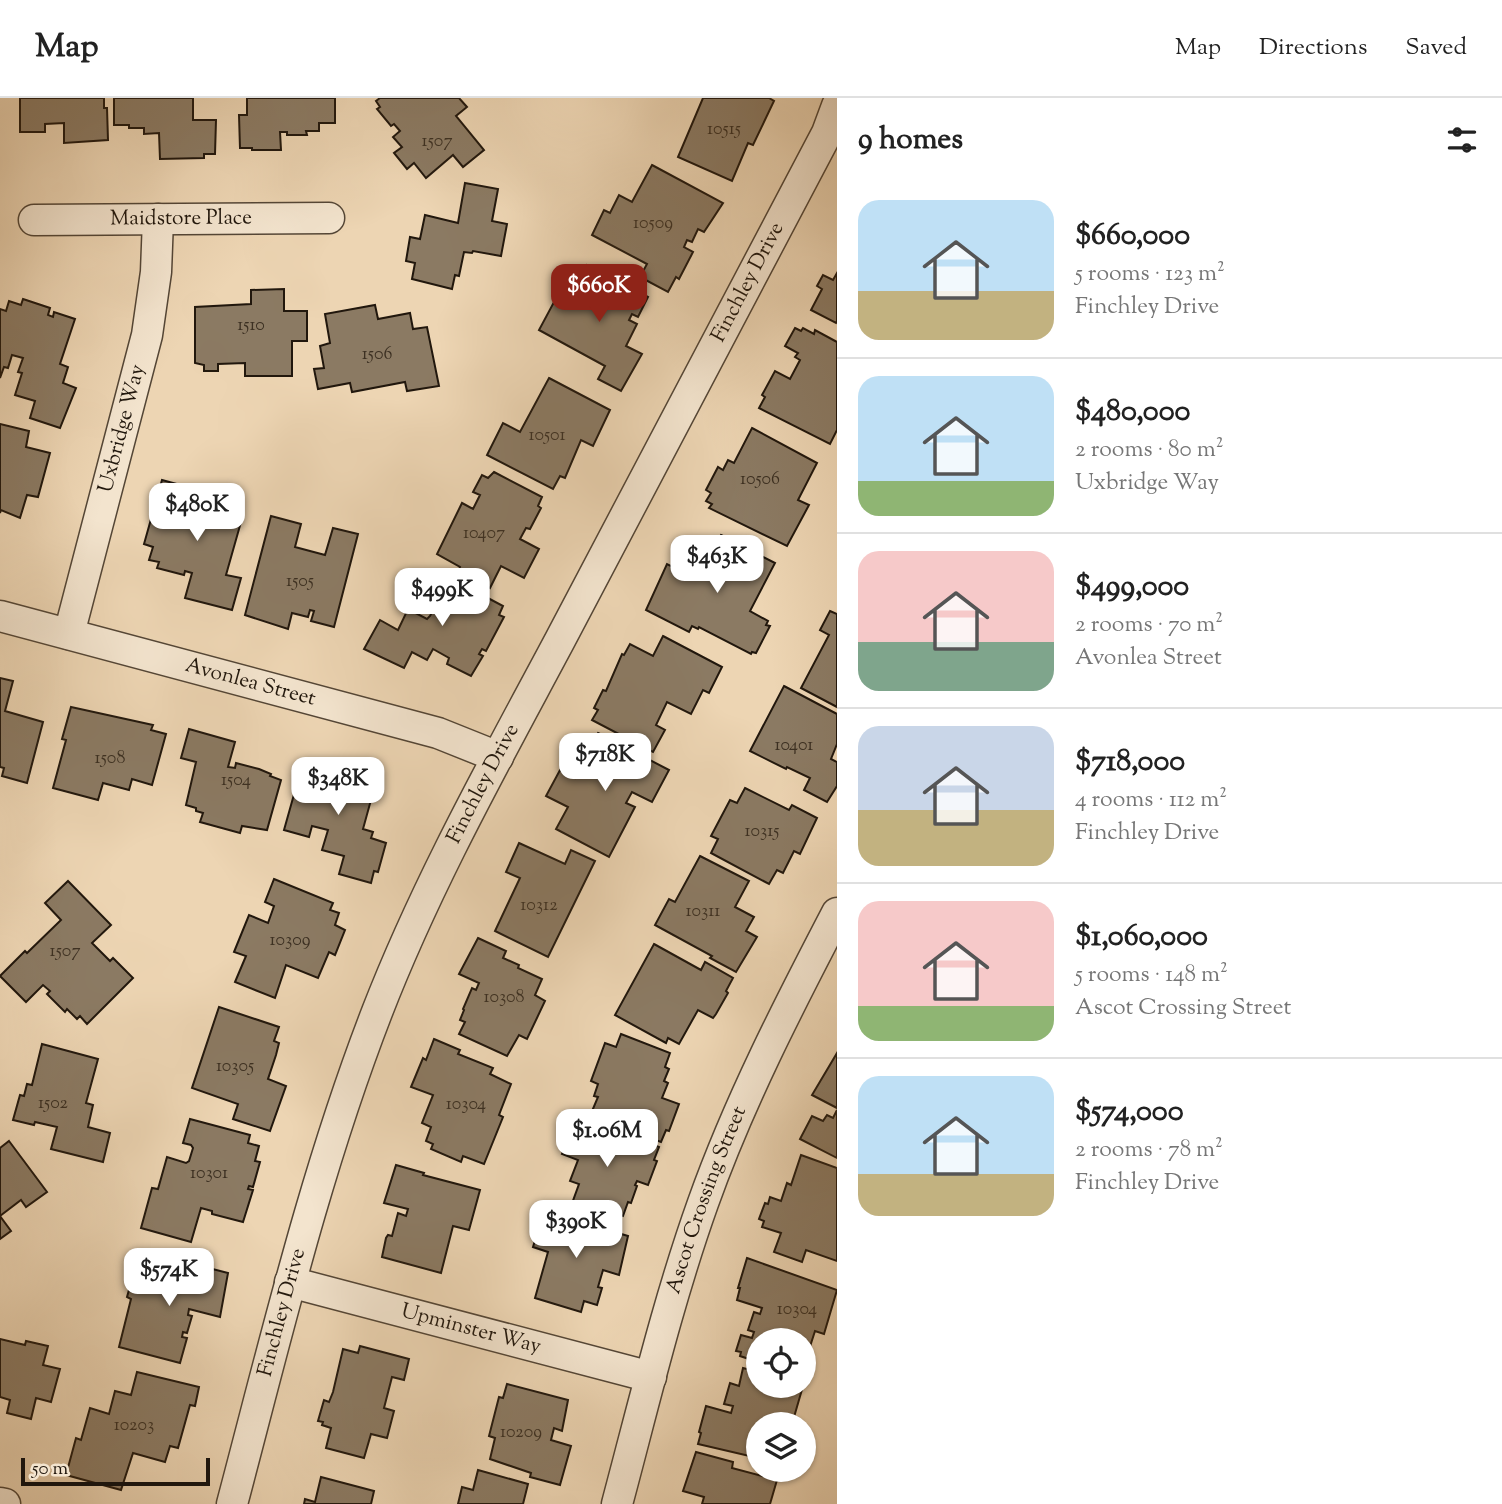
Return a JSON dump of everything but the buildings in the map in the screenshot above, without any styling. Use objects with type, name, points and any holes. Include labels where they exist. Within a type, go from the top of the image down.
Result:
[{"type":"street","name":"Finchley Drive","points":[[232,1504],[290,1282],[341,1111],[378,1010],[438,875],[827,133],[837,106]]},
{"type":"street","name":"Maidstore Place","points":[[34,220],[329,218]]},
{"type":"street","name":"Uxbridge Way","points":[[69,634],[147,335],[156,272],[158,219]]},
{"type":"street","name":"Avonlea Street","points":[[0,616],[438,733],[498,757]]},
{"type":"street","name":"Ascot Crossing Street","points":[[617,1504],[676,1287],[699,1214],[736,1120],[783,1016],[837,913]]},
{"type":"street","name":"Upminster Way","points":[[290,1282],[651,1377]]}]
